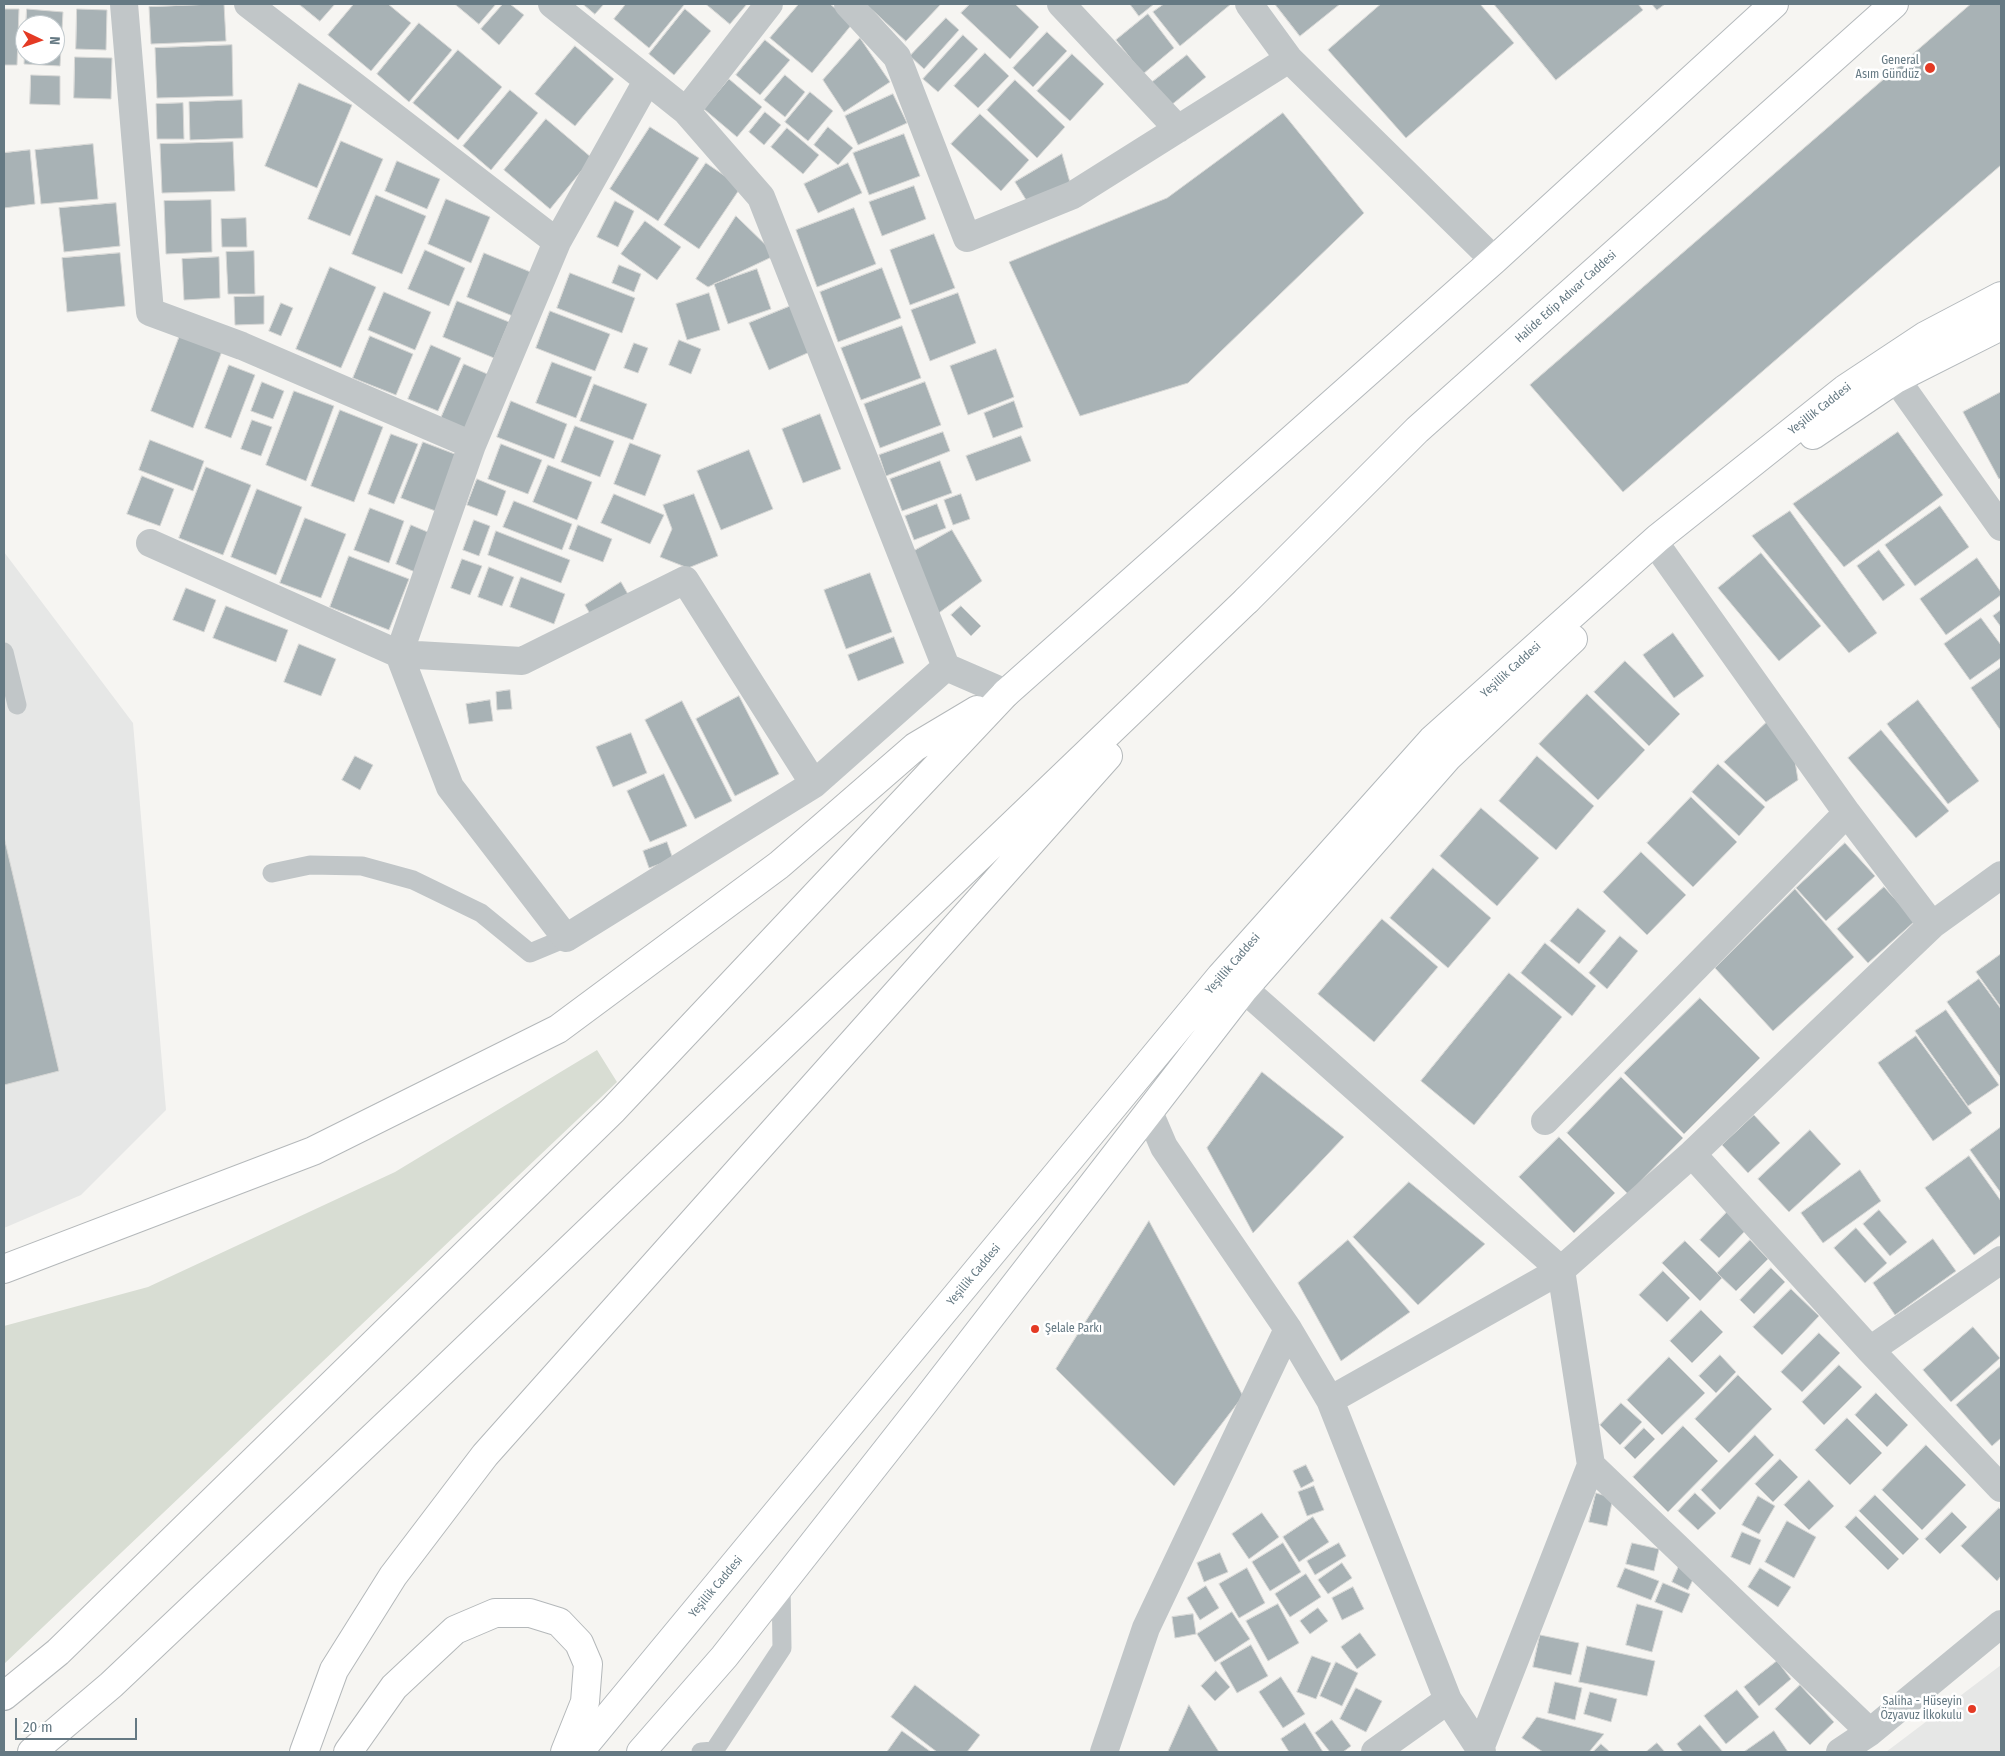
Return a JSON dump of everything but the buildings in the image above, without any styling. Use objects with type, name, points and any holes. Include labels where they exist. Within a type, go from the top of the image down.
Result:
[{"type":"main road","points":[[4,1696],[58,1652],[613,1110],[1006,693],[1494,260],[1774,4]]},
{"type":"main road","name":"Halide Edip Adıvar Caddesi","points":[[1247,600],[1417,430],[1894,4]]},
{"type":"main road","name":"Yeşillik Caddesi","points":[[579,1752],[1221,976],[1432,740],[1658,538],[1845,389],[1925,336],[2001,296]]},
{"type":"main road","name":"Yeşillik Caddesi","points":[[641,1752],[724,1657],[781,1582],[924,1404],[1244,989],[1448,757],[1663,554],[1781,457],[1896,379],[2001,326]]},
{"type":"main road","points":[[32,1752],[111,1685],[1247,600]]},
{"type":"main road","points":[[304,1752],[334,1670],[393,1576],[485,1454],[1247,600]]},
{"type":"main road","points":[[4,1269],[313,1151],[558,1030],[779,865],[915,747],[1006,693]]},
{"type":"main road","points":[[348,1752],[394,1687],[455,1630],[495,1613],[530,1613],[559,1622],[578,1643],[588,1664],[585,1702],[566,1752]]},
{"type":"street","points":[[124,4],[150,312],[242,346],[472,445]]},
{"type":"street","points":[[248,4],[557,242]]},
{"type":"street","points":[[686,111],[769,4]]},
{"type":"street","points":[[848,4],[897,57],[967,238],[1073,195],[1289,59]]},
{"type":"street","points":[[1061,4],[1178,129]]},
{"type":"street","points":[[1250,4],[1289,59],[1494,260]]},
{"type":"street","points":[[559,6],[647,81],[686,111],[761,197],[946,667],[1006,693]]},
{"type":"street","points":[[647,81],[557,242],[472,445],[399,654],[450,787],[566,938],[814,784],[946,667]]},
{"type":"street","points":[[1896,379],[2001,527]]},
{"type":"street","points":[[150,543],[399,654],[522,661],[685,580],[814,784]]},
{"type":"street","points":[[1663,554],[1847,813],[1932,924]]},
{"type":"street","points":[[1545,1121],[1847,813]]},
{"type":"street","points":[[1330,1400],[1561,1270],[1692,1154],[1932,924],[2001,875]]},
{"type":"street","points":[[1244,989],[1561,1270],[1591,1465],[1481,1751]]},
{"type":"street","points":[[1149,1112],[1164,1147],[1288,1329],[1330,1400],[1448,1700],[1481,1751]]},
{"type":"street","points":[[1692,1154],[1870,1350],[2001,1488]]},
{"type":"street","points":[[1870,1350],[2001,1260]]},
{"type":"street","points":[[1104,1752],[1146,1628],[1288,1329]]},
{"type":"street","points":[[1591,1465],[1870,1732]]},
{"type":"street","points":[[1840,1752],[1870,1732],[2001,1624]]},
{"type":"street","points":[[1375,1752],[1448,1700]]},
{"type":"lane","points":[[4,652],[17,705]]},
{"type":"lane","points":[[272,873],[310,865],[362,866],[413,880],[481,913],[530,954],[566,938]]},
{"type":"lane","points":[[701,1752],[714,1751],[782,1648],[781,1582]]},
{"type":"shaded area","points":[[4,552],[133,723],[166,1110],[81,1195],[4,1228]]},
{"type":"shaded area","points":[[597,1050],[617,1082],[4,1664],[4,1326],[148,1287],[395,1172]]},
{"type":"shaded area","name":"Saliha - Hüseyin Özyavuz İlkokulu","points":[[2001,1665],[2001,1752],[1886,1752]]},
{"type":"place","name":"General Asım Gündüz","points":[[1930,68]]},
{"type":"place","name":"Şelale Parkı","points":[[1035,1329]]},
{"type":"place","name":"Saliha - Hüseyin Özyavuz İlkokulu","points":[[1972,1709]]}]
